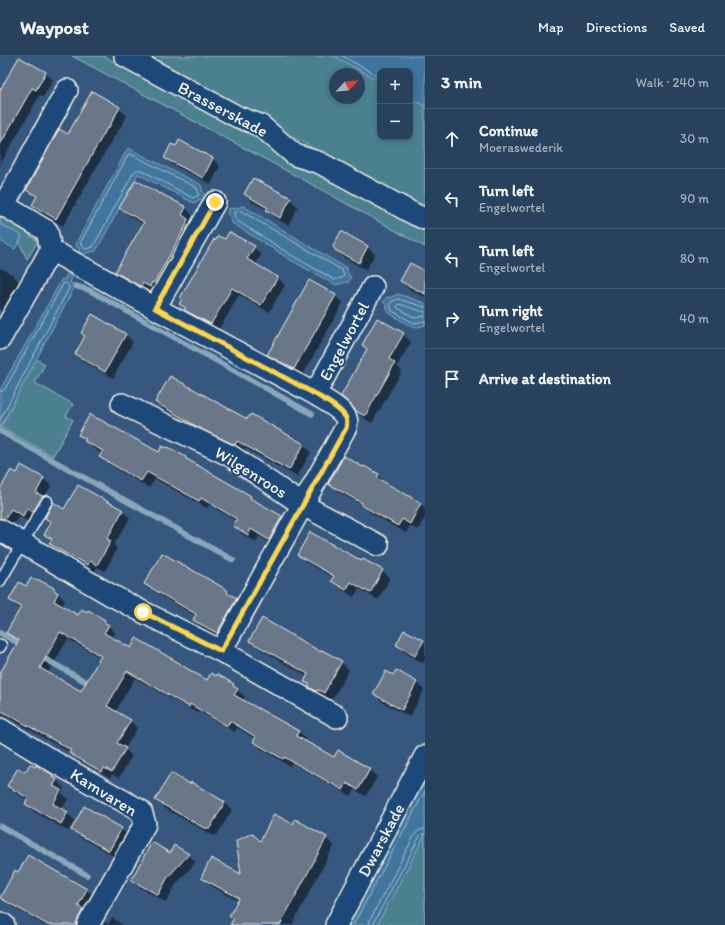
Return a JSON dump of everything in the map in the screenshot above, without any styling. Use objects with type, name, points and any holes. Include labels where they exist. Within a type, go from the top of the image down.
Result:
[{"type":"street","name":"Brasserskade","points":[[126,56],[238,117],[260,125],[295,155],[320,163],[425,219]]},
{"type":"street","points":[[1,335],[51,250],[47,231],[2,204],[67,90]]},
{"type":"street","points":[[155,308],[215,202]]},
{"type":"street","name":"Engelwortel","points":[[51,250],[315,394],[336,407],[345,417],[347,422],[346,428],[221,651]]},
{"type":"street","name":"Engelwortel","points":[[315,394],[373,288]]},
{"type":"street","name":"Wilgenroos","points":[[122,404],[231,456],[304,505],[378,545]]},
{"type":"street","points":[[0,530],[116,597],[221,651],[337,717]]},
{"type":"street","name":"Kamvaren","points":[[0,729],[56,763],[141,811],[145,824],[88,925]]},
{"type":"street","name":"Dwarskade","points":[[336,925],[425,756]]},
{"type":"street","points":[[0,923],[4,925]]},
{"type":"lane","points":[[0,581],[47,501]]},
{"type":"green space","points":[[72,56],[104,56],[416,224],[425,226],[425,247],[300,178]]},
{"type":"green space","points":[[150,56],[334,56],[356,68],[329,68],[329,104],[365,104],[365,73],[377,79],[377,140],[413,140],[413,100],[425,106],[425,207],[399,197]]},
{"type":"green space","points":[[0,211],[27,226],[30,236],[38,241],[27,259],[19,242],[22,236],[0,224]]},
{"type":"green space","points":[[36,359],[45,364],[35,383],[73,404],[66,416],[73,420],[53,456],[1,427]]},
{"type":"green space","points":[[425,835],[425,925],[377,925]]},
{"type":"water","points":[[334,56],[425,56],[425,106],[413,100],[413,68],[377,68],[377,79],[365,73],[365,68],[356,68]]},
{"type":"water","points":[[128,148],[201,185],[203,193],[205,194],[202,200],[200,199],[194,203],[138,174],[96,251],[86,253],[84,256],[78,252],[80,249],[76,246],[77,241]]},
{"type":"water","points":[[243,206],[346,268],[349,276],[351,277],[348,283],[346,282],[336,285],[294,262],[232,223],[227,213],[230,208],[233,209]]},
{"type":"water","points":[[0,224],[22,236],[15,249],[0,241]]},
{"type":"water","points":[[67,274],[73,276],[70,282],[75,286],[0,428],[0,390],[62,279],[64,280]]},
{"type":"water","points":[[398,294],[425,303],[425,325],[414,328],[389,313],[383,302],[387,297],[389,298]]},
{"type":"water","points":[[425,772],[425,835],[377,925],[342,925]]},
{"type":"building","points":[[19,57],[46,72],[36,90],[32,88],[0,145],[0,90]]},
{"type":"building","points":[[92,91],[120,107],[56,219],[32,205],[37,196],[26,190],[59,129],[68,134]]},
{"type":"building","points":[[179,140],[213,158],[203,178],[164,158],[171,144],[176,146]]},
{"type":"building","points":[[253,178],[291,198],[280,218],[266,210],[268,208],[244,194]]},
{"type":"building","points":[[136,180],[186,207],[182,215],[188,219],[187,224],[154,283],[152,282],[150,287],[143,283],[141,287],[115,272],[144,222],[119,208]]},
{"type":"building","points":[[341,231],[368,246],[359,263],[335,250],[333,247]]},
{"type":"building","points":[[229,232],[255,246],[247,259],[278,277],[261,305],[232,288],[211,324],[184,310],[186,308],[179,304],[182,299],[180,298],[214,239],[215,241],[218,236],[225,239]]},
{"type":"building","points":[[410,263],[425,271],[425,294],[400,281]]},
{"type":"building","points":[[309,280],[336,295],[294,369],[267,355]]},
{"type":"building","points":[[92,314],[126,334],[105,372],[75,354],[85,336],[81,333]]},
{"type":"building","points":[[377,318],[404,333],[389,359],[395,363],[365,416],[356,411],[341,396],[367,349],[362,345]]},
{"type":"building","points":[[170,376],[247,419],[251,414],[304,444],[289,470],[237,441],[235,445],[201,429],[155,402]]},
{"type":"building","points":[[90,414],[159,452],[162,446],[168,447],[282,516],[269,540],[251,529],[248,535],[233,526],[237,519],[201,498],[199,501],[147,472],[141,481],[99,457],[103,451],[84,441],[86,439],[78,435]]},
{"type":"building","points":[[344,456],[379,474],[377,478],[421,503],[410,524],[402,519],[398,526],[361,505],[362,503],[328,484]]},
{"type":"building","points":[[21,465],[44,478],[36,493],[43,496],[33,512],[27,508],[23,516],[11,509],[5,519],[0,518],[0,489],[11,470],[17,473]]},
{"type":"building","points":[[78,485],[123,510],[107,539],[111,541],[97,565],[90,561],[88,565],[63,552],[49,543],[52,539],[44,535],[51,522],[45,518],[53,502],[64,509]]},
{"type":"building","points":[[310,532],[362,561],[363,559],[383,570],[370,593],[351,582],[346,590],[331,581],[334,576],[297,555]]},
{"type":"building","points":[[162,553],[224,588],[228,591],[227,593],[237,598],[217,633],[193,620],[196,614],[144,584]]},
{"type":"building","points":[[31,578],[37,579],[54,588],[54,590],[58,593],[54,601],[78,615],[82,609],[87,612],[88,610],[105,620],[104,622],[109,625],[104,633],[131,648],[136,638],[207,680],[211,673],[216,676],[217,674],[234,684],[233,686],[238,689],[234,695],[299,731],[296,736],[334,757],[338,750],[370,769],[358,790],[347,783],[343,790],[284,757],[283,759],[253,742],[256,737],[230,721],[227,726],[190,704],[189,707],[127,671],[107,706],[131,720],[117,743],[126,748],[112,772],[104,768],[102,772],[69,753],[71,750],[0,710],[0,673],[19,640],[6,633],[21,607],[9,600],[19,582],[26,586]],"holes":[[[60,632],[101,656],[81,691],[40,668]]]},
{"type":"building","points":[[262,618],[321,652],[322,650],[342,661],[324,693],[319,690],[316,691],[309,687],[309,684],[304,682],[308,674],[249,641]]},
{"type":"building","points":[[404,630],[424,640],[415,656],[396,645]]},
{"type":"building","points":[[396,670],[417,682],[402,710],[373,694],[386,671],[393,675]]},
{"type":"building","points":[[30,764],[35,767],[36,765],[47,771],[53,775],[52,777],[57,779],[53,786],[61,790],[53,804],[68,812],[61,824],[25,804],[28,798],[7,786],[18,768],[25,772]]},
{"type":"building","points":[[171,773],[190,784],[191,782],[225,802],[210,828],[204,828],[155,800]]},
{"type":"building","points":[[84,806],[122,828],[109,851],[71,830]]},
{"type":"building","points":[[274,814],[293,824],[295,819],[327,837],[280,925],[230,925],[234,918],[229,916],[239,898],[201,878],[211,858],[241,874],[236,841],[252,833],[260,841]]},
{"type":"building","points":[[152,842],[170,853],[174,845],[189,854],[168,877],[158,895],[131,880]]},
{"type":"building","points":[[28,855],[87,889],[78,906],[83,909],[76,925],[48,925],[0,898],[15,870],[18,872]]},
{"type":"waterway","points":[[75,286],[89,290],[312,414]]},
{"type":"waterway","points":[[0,431],[233,560]]},
{"type":"waterway","points":[[0,633],[24,646]]},
{"type":"waterway","points":[[40,656],[88,683]]},
{"type":"waterway","points":[[0,826],[87,875]]},
{"type":"route","points":[[143,612],[221,651],[346,428],[347,422],[345,417],[336,407],[315,394],[155,308],[215,202]]}]
